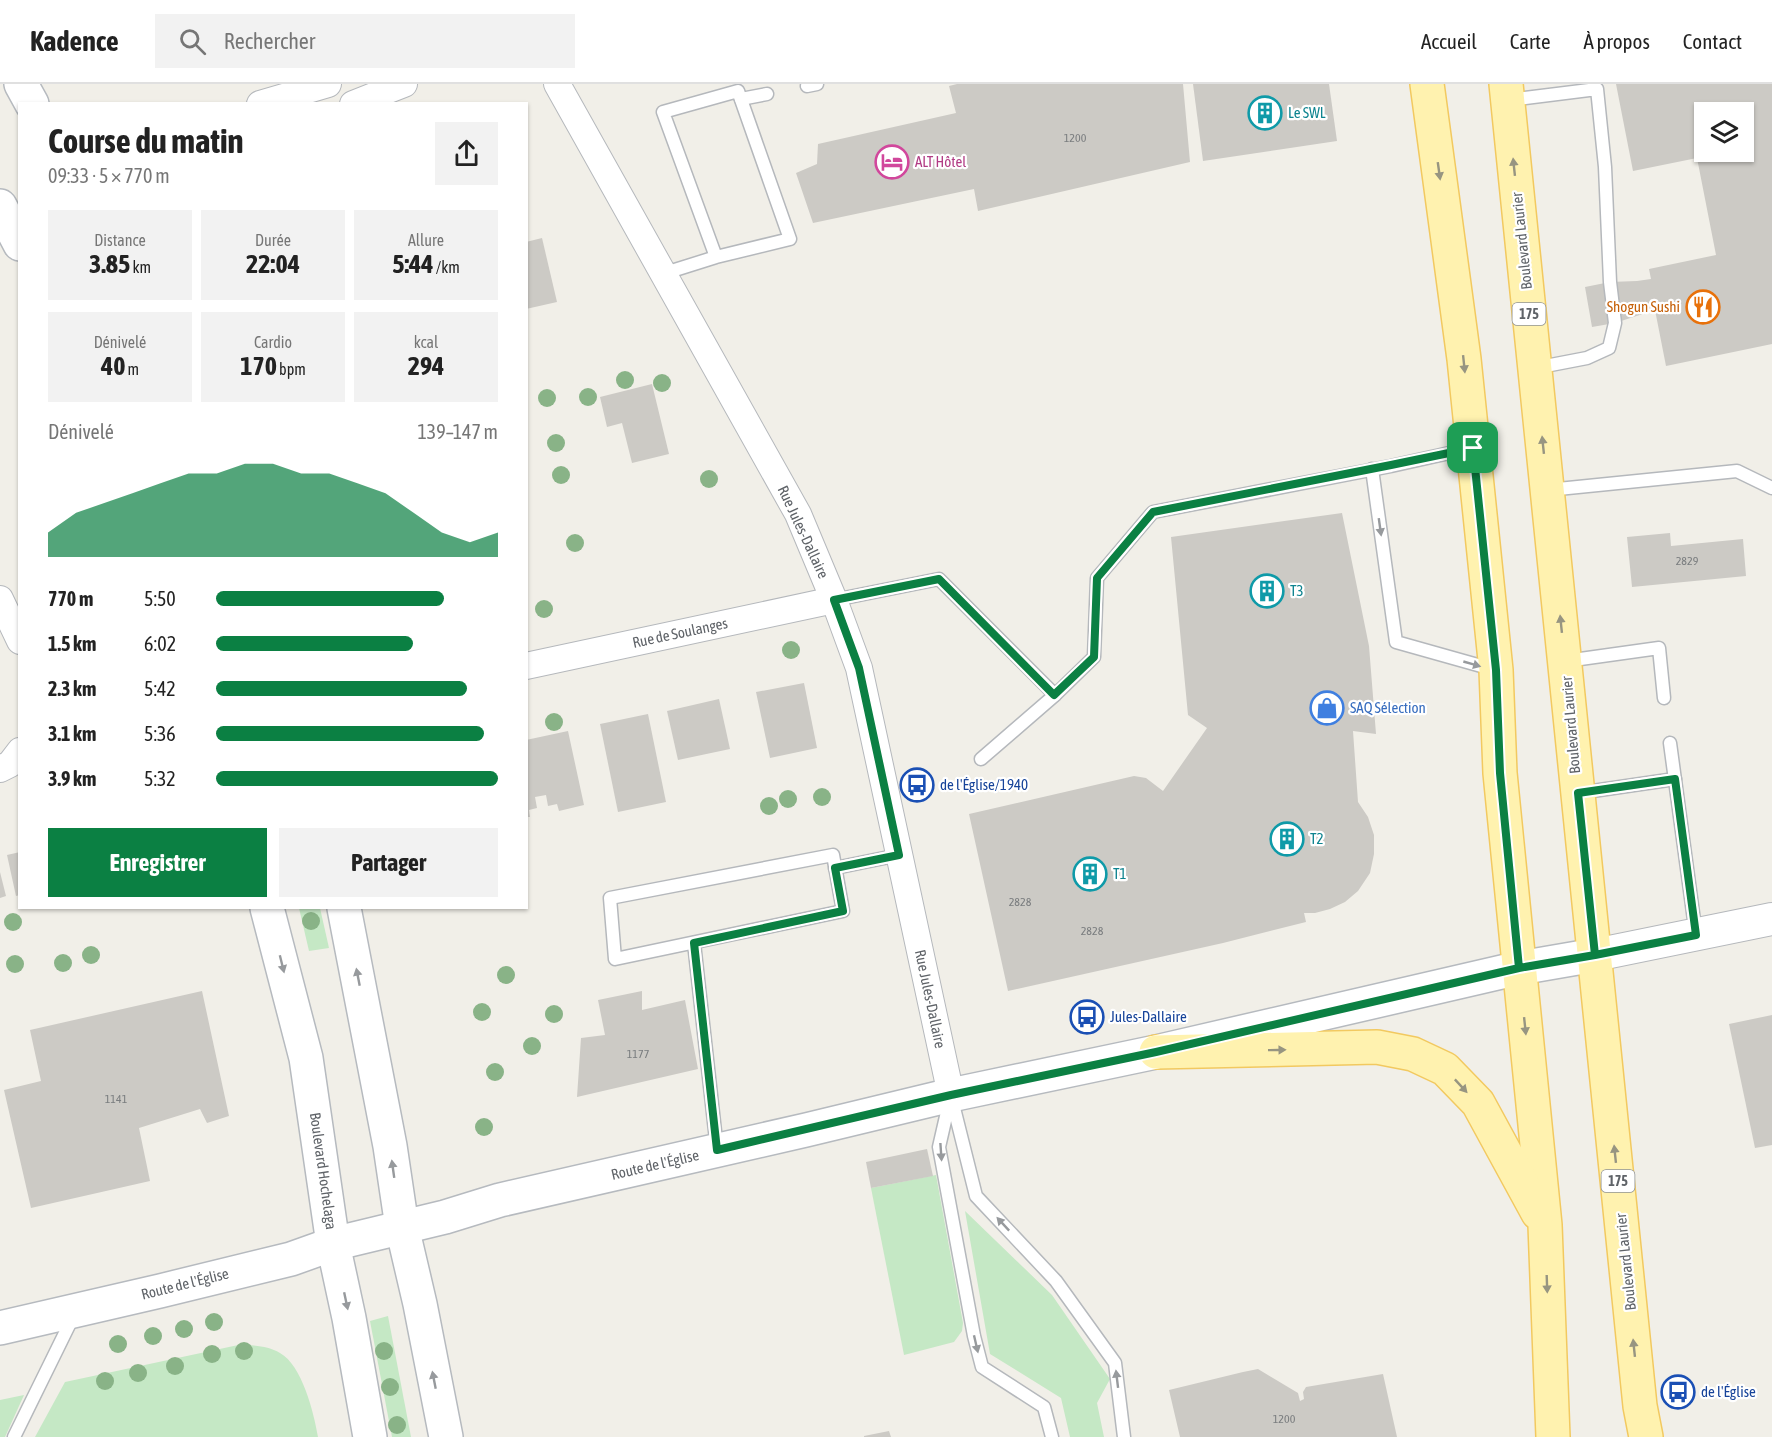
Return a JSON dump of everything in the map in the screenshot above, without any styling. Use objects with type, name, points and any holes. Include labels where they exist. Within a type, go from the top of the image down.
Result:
[{"type":"main road","points":[[21,84],[31,102]]},
{"type":"main road","points":[[1427,84],[1464,359],[1496,670],[1500,773],[1545,1225],[1553,1437]]},
{"type":"main road","name":"Boulevard Laurier","points":[[1507,92],[1640,1406],[1646,1437]]},
{"type":"main road","name":"Boulevard Hochelaga","points":[[267,909],[306,1058],[333,1244],[370,1437]]},
{"type":"main road","points":[[344,909],[390,1146],[402,1227],[420,1304],[446,1437]]},
{"type":"main road","name":"Route de l'Église","points":[[0,1328],[291,1259],[333,1244],[445,1217],[500,1200],[951,1095],[1156,1052],[1519,968],[1595,955]]},
{"type":"main road","points":[[1156,1052],[1377,1047],[1413,1054],[1445,1069],[1478,1104],[1545,1225]]},
{"type":"street","points":[[267,102],[328,84]]},
{"type":"street","points":[[365,84],[399,85]]},
{"type":"street","name":"Rue Jules-Dallaire","points":[[557,84],[798,514],[834,600],[859,668],[951,1095]]},
{"type":"street","points":[[358,102],[399,85]]},
{"type":"street","points":[[0,598],[18,637]]},
{"type":"street","name":"Rue de Soulanges","points":[[528,666],[834,600]]},
{"type":"street","name":"Route de l'Église","points":[[1595,955],[1772,919]]},
{"type":"lane","points":[[1507,92],[1597,86],[1605,167],[1610,282],[1615,323],[1609,348],[1587,358],[1535,368]]},
{"type":"lane","points":[[662,274],[716,257],[790,239],[738,91],[663,112],[716,257]]},
{"type":"lane","points":[[741,99],[767,94]]},
{"type":"lane","points":[[981,759],[1094,657],[1097,578],[1153,512],[1473,448]]},
{"type":"lane","points":[[1372,469],[1396,642],[1496,670]]},
{"type":"lane","points":[[1548,490],[1737,471],[1772,488]]},
{"type":"lane","points":[[834,600],[939,579],[1054,695]]},
{"type":"lane","points":[[1565,661],[1659,648],[1664,698]]},
{"type":"lane","points":[[1670,743],[1696,935]]},
{"type":"lane","points":[[1578,793],[1675,779]]},
{"type":"lane","points":[[833,855],[835,868],[843,911],[615,959],[610,898],[833,855]]},
{"type":"lane","points":[[835,868],[899,855]]},
{"type":"lane","points":[[694,943],[717,1150]]},
{"type":"lane","points":[[951,1095],[939,1147],[974,1336],[982,1367],[1044,1407],[1052,1437]]},
{"type":"lane","points":[[951,1095],[976,1196],[1056,1281],[1115,1363],[1124,1437]]},
{"type":"lane","points":[[14,1437],[76,1310]]},
{"type":"green space","points":[[299,909],[320,909],[329,948],[309,951]]},
{"type":"green space","points":[[936,1175],[963,1323],[962,1331],[954,1342],[904,1355],[871,1188]]},
{"type":"green space","points":[[965,1211],[1052,1295],[1110,1379],[1097,1403],[1104,1437],[1070,1437],[1061,1398],[990,1354]]},
{"type":"green space","points":[[388,1316],[411,1437],[392,1437],[370,1321]]},
{"type":"green space","points":[[243,1344],[271,1349],[288,1359],[306,1390],[318,1437],[35,1437],[65,1382]]},
{"type":"green space","points":[[24,1395],[5,1437],[0,1437],[0,1400]]},
{"type":"building","points":[[957,84],[1183,84],[1190,162],[978,211],[974,189],[813,223],[796,173],[817,164],[818,144],[956,113],[949,86]]},
{"type":"building","name":"Le SWL","points":[[1193,84],[1329,84],[1337,141],[1203,161]]},
{"type":"building","points":[[1616,84],[1772,84],[1772,344],[1666,366],[1655,310],[1615,323],[1592,327],[1585,287],[1610,282],[1651,279],[1649,269],[1716,255],[1698,162],[1754,162],[1754,102],[1694,102],[1694,159],[1633,171]]},
{"type":"building","points":[[542,238],[557,302],[528,309],[528,242]]},
{"type":"building","points":[[652,384],[669,454],[632,463],[622,423],[607,427],[600,397]]},
{"type":"building","points":[[1342,513],[1369,646],[1376,734],[1353,731],[1358,802],[1368,817],[1374,835],[1374,854],[1370,873],[1358,891],[1345,902],[1330,909],[1304,913],[1306,922],[1008,991],[969,814],[1134,776],[1146,778],[1163,791],[1207,728],[1188,715],[1171,537]]},
{"type":"building","points":[[1670,533],[1671,546],[1743,539],[1746,576],[1632,587],[1627,537]]},
{"type":"building","points":[[804,683],[817,748],[770,758],[756,692]]},
{"type":"building","points":[[719,699],[730,749],[678,760],[667,711]]},
{"type":"building","points":[[648,714],[666,802],[618,812],[600,724]]},
{"type":"building","points":[[568,731],[584,805],[559,811],[557,804],[548,806],[546,795],[535,797],[537,808],[529,810],[530,817],[528,817],[528,740]]},
{"type":"building","points":[[18,852],[18,896],[16,896],[7,855]]},
{"type":"building","points":[[0,872],[6,896],[0,898]]},
{"type":"building","points":[[202,991],[229,1116],[207,1123],[200,1109],[139,1128],[150,1181],[31,1208],[4,1090],[41,1081],[30,1030]]},
{"type":"building","points":[[642,991],[642,1010],[685,1000],[698,1069],[577,1097],[581,1038],[605,1035],[598,1000]]},
{"type":"building","points":[[1772,1015],[1772,1145],[1755,1148],[1729,1024]]},
{"type":"building","points":[[927,1149],[933,1176],[871,1188],[866,1162]]},
{"type":"building","points":[[1258,1369],[1298,1393],[1300,1401],[1304,1399],[1303,1392],[1306,1387],[1383,1374],[1397,1437],[1180,1437],[1169,1390]]},
{"type":"building","points":[[889,1431],[891,1437],[864,1437],[864,1436]]},
{"type":"place","name":"Le SWL","points":[[1265,113]]},
{"type":"place","name":"ALT Hôtel","points":[[892,162]]},
{"type":"place","name":"Shogun Sushi","points":[[1703,307]]},
{"type":"place","name":"T3","points":[[1267,591]]},
{"type":"place","name":"SAQ Sélection","points":[[1327,708]]},
{"type":"place","name":"de l'Église/1940","points":[[917,785]]},
{"type":"place","name":"T2","points":[[1287,839]]},
{"type":"place","name":"T1","points":[[1090,874]]},
{"type":"place","name":"Jules-Dallaire","points":[[1087,1017]]},
{"type":"place","name":"de l'Église","points":[[1678,1392]]},
{"type":"route","points":[[1473,448],[1153,512],[1097,578],[1094,657],[1054,695],[939,579],[834,600],[859,668],[899,855],[835,868],[843,911],[694,943],[717,1150],[951,1095],[1156,1052],[1519,968],[1595,955],[1696,935],[1675,779],[1578,793],[1595,955],[1519,968],[1500,773],[1496,670],[1473,448]]}]
